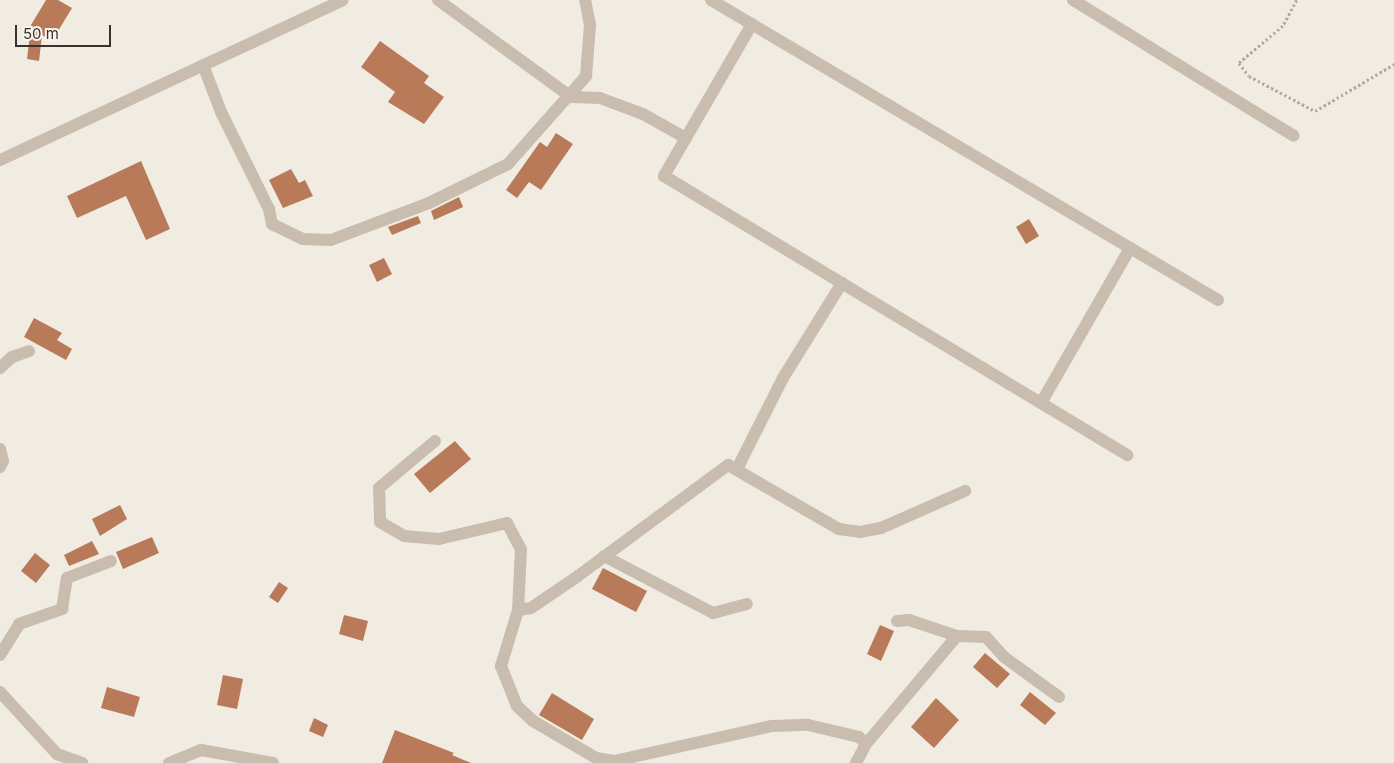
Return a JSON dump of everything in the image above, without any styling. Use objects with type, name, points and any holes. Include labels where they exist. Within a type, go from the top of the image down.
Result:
[{"type":"lane","points":[[0,160],[343,0]]},
{"type":"lane","points":[[438,0],[571,97],[600,98],[643,114],[686,138]]},
{"type":"lane","points":[[204,65],[221,112],[269,209],[272,224],[303,239],[331,240],[429,203],[508,164],[571,97],[586,76],[590,25],[585,0]]},
{"type":"lane","points":[[711,0],[1218,300]]},
{"type":"lane","points":[[1073,0],[1294,136]]},
{"type":"lane","points":[[752,24],[664,176],[1127,454]]},
{"type":"lane","points":[[1041,403],[1130,248]]},
{"type":"lane","points":[[738,467],[783,378],[842,283]]},
{"type":"lane","points":[[0,368],[12,357],[29,351]]},
{"type":"lane","points":[[435,441],[379,488],[380,522],[404,536],[439,539],[507,523],[521,548],[518,610],[501,666],[517,706],[533,721],[596,758],[634,759],[772,726],[808,725],[842,730],[866,744]]},
{"type":"lane","points":[[0,448],[3,461],[0,467]]},
{"type":"lane","points":[[518,610],[531,608],[728,465],[738,467],[839,529],[860,532],[881,528],[965,491]]},
{"type":"lane","points":[[604,556],[713,613],[747,604]]},
{"type":"lane","points":[[0,654],[19,624],[62,609],[67,578],[111,560]]},
{"type":"lane","points":[[897,621],[910,620],[957,636],[986,636],[1004,656],[1059,697]]},
{"type":"lane","points":[[856,763],[866,744],[957,636]]},
{"type":"lane","points":[[0,692],[57,754],[82,763]]},
{"type":"lane","points":[[169,763],[201,750],[217,758],[273,763]]},
{"type":"path","points":[[1297,0],[1283,26],[1239,63],[1249,76],[1315,111],[1394,64]]},
{"type":"building","points":[[46,0],[58,0],[72,8],[52,41],[42,35],[39,61],[27,59],[31,25]]},
{"type":"building","points":[[380,41],[429,76],[424,83],[444,97],[424,124],[388,102],[395,92],[361,67]]},
{"type":"building","points":[[556,133],[573,144],[541,190],[529,182],[517,198],[506,190],[540,142],[547,147]]},
{"type":"building","points":[[141,161],[170,229],[146,240],[126,196],[77,218],[67,196]]},
{"type":"building","points":[[291,169],[299,183],[305,180],[313,196],[283,208],[269,180]]},
{"type":"building","points":[[459,197],[463,207],[434,220],[431,211]]},
{"type":"building","points":[[418,216],[421,223],[392,235],[388,227]]},
{"type":"building","points":[[1029,219],[1039,236],[1026,244],[1016,227]]},
{"type":"building","points":[[384,258],[392,274],[377,282],[369,265]]},
{"type":"building","points":[[34,318],[62,333],[57,340],[72,349],[66,360],[24,337]]},
{"type":"building","points":[[455,441],[471,459],[430,493],[414,474]]},
{"type":"building","points":[[120,505],[127,519],[100,536],[92,519]]},
{"type":"building","points":[[152,537],[159,553],[123,569],[116,552]]},
{"type":"building","points":[[92,541],[99,554],[69,566],[64,555]]},
{"type":"building","points":[[35,553],[50,565],[36,583],[21,571]]},
{"type":"building","points":[[603,568],[647,591],[636,612],[592,589]]},
{"type":"building","points":[[279,582],[288,588],[278,603],[269,597]]},
{"type":"building","points":[[344,615],[368,621],[363,641],[339,634]]},
{"type":"building","points":[[880,625],[894,631],[881,661],[867,654]]},
{"type":"building","points":[[985,653],[1010,674],[997,688],[973,667]]},
{"type":"building","points":[[223,675],[243,679],[237,709],[217,705]]},
{"type":"building","points":[[107,687],[140,697],[134,717],[101,708]]},
{"type":"building","points":[[1030,692],[1056,713],[1045,725],[1020,705]]},
{"type":"building","points":[[552,693],[594,719],[582,740],[539,715]]},
{"type":"building","points":[[936,698],[959,720],[934,748],[911,727]]},
{"type":"building","points":[[314,718],[328,725],[323,737],[309,731]]},
{"type":"building","points":[[395,730],[454,753],[452,755],[471,763],[382,763]]}]
